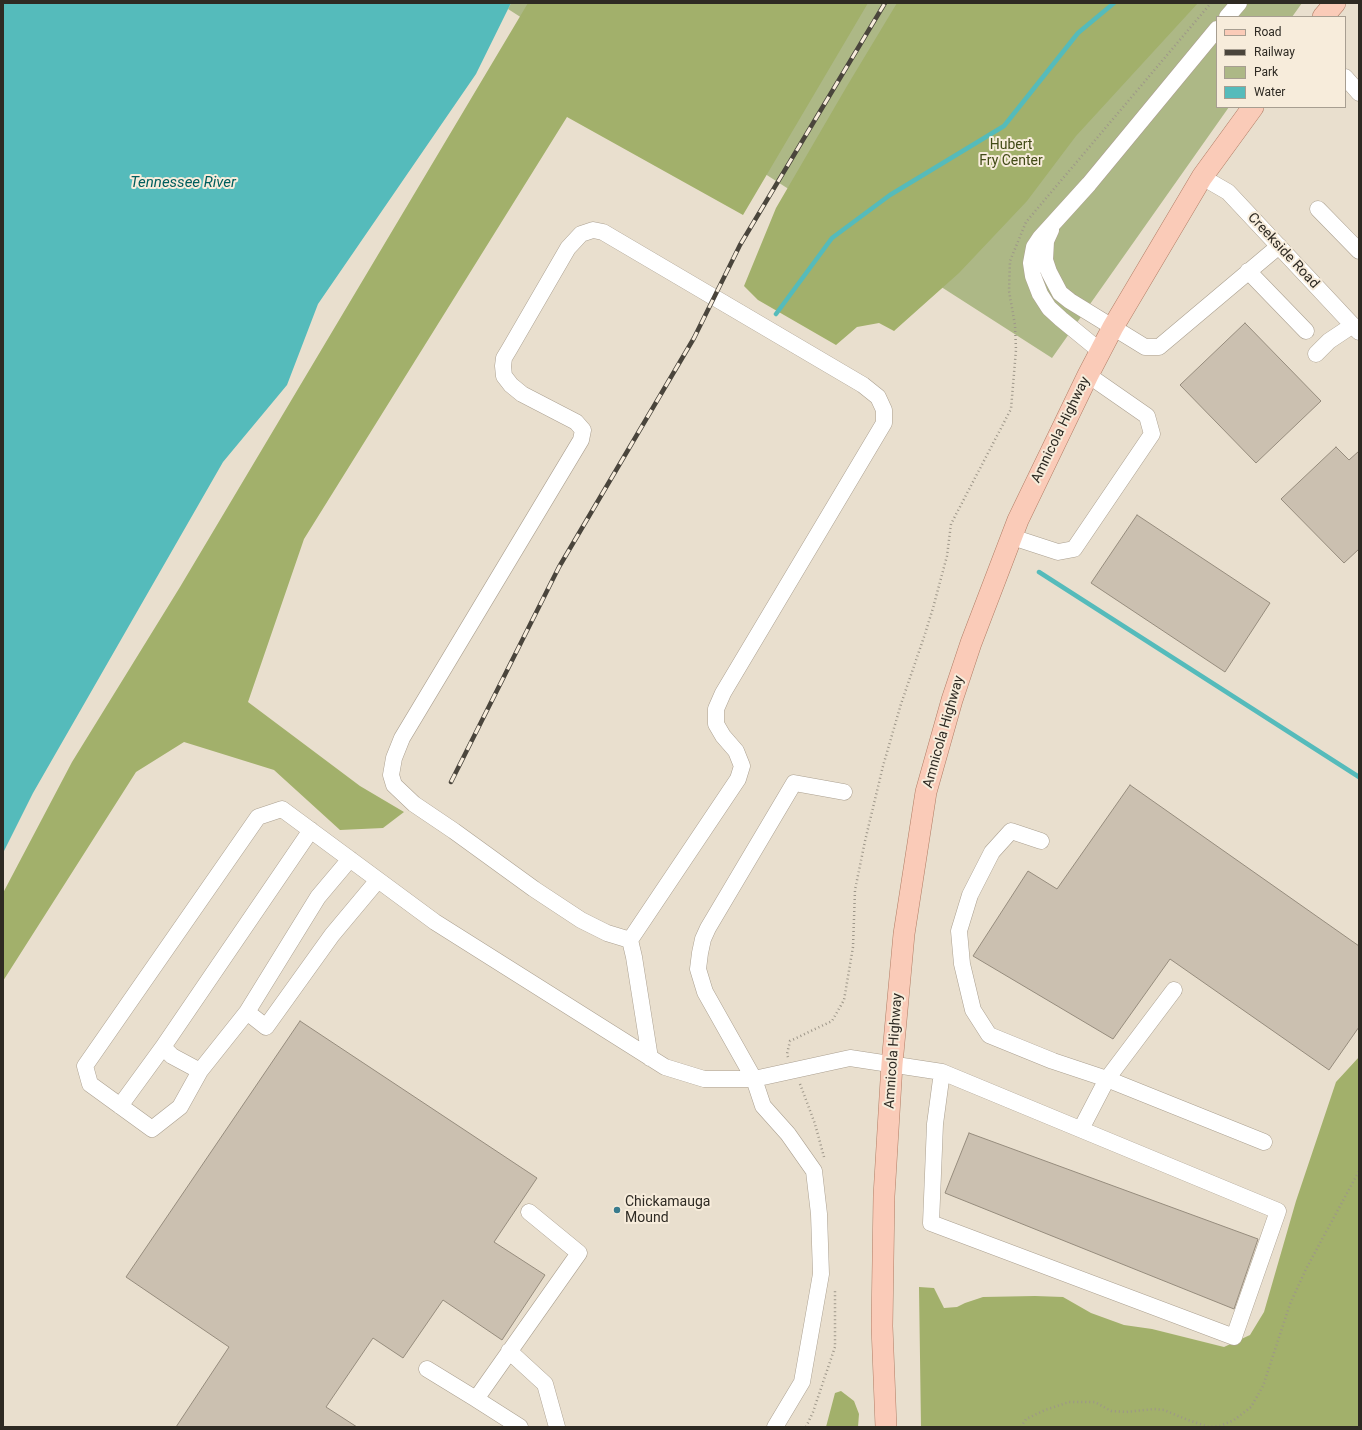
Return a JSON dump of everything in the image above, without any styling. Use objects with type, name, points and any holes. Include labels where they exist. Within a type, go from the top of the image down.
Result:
[{"type":"main road","points":[[1324,16],[1335,3]]},
{"type":"main road","name":"Amnicola Highway","points":[[886,1427],[882,1326],[884,1196],[892,1064],[904,934],[926,792],[952,700],[971,643],[1018,520],[1088,375],[1113,327],[1202,177],[1252,108]]},
{"type":"street","points":[[1228,16],[1239,3]]},
{"type":"street","points":[[1100,351],[1049,308],[1036,285],[1031,263],[1034,247],[1040,238],[1089,184],[1216,30]]},
{"type":"street","points":[[1346,78],[1359,93]]},
{"type":"street","name":"Creekside Road","points":[[1202,177],[1228,192],[1356,328]]},
{"type":"street","points":[[1318,209],[1359,250]]},
{"type":"street","points":[[1053,225],[1046,241],[1045,260],[1048,272],[1060,292],[1070,301],[1145,347],[1160,348],[1279,246]]},
{"type":"street","points":[[630,940],[607,933],[580,920],[534,889],[414,804],[394,785],[390,775],[394,758],[402,738],[581,440],[583,430],[576,422],[522,394],[511,385],[504,376],[503,366],[504,358],[568,248],[581,234],[593,230],[603,232],[863,385],[878,397],[884,410],[884,423],[723,693],[716,709],[716,724],[723,736],[736,751],[742,766],[738,778],[630,940],[650,1058]]},
{"type":"street","points":[[1248,272],[1306,331]]},
{"type":"street","points":[[1316,354],[1329,341],[1356,328]]},
{"type":"street","points":[[1012,537],[1058,552],[1074,549],[1152,434],[1147,416],[1088,375]]},
{"type":"street","points":[[775,1427],[802,1382],[821,1274],[819,1214],[814,1171],[788,1134],[763,1106],[754,1079],[705,992],[698,969],[703,939],[708,928],[794,783],[844,792]]},
{"type":"street","points":[[350,859],[318,897],[247,1012],[200,1071],[180,1107],[152,1129],[90,1084],[85,1066],[258,817],[282,809],[311,830],[435,922],[665,1068],[704,1079],[754,1079],[850,1058],[942,1072],[1278,1211],[1234,1337],[931,1223],[935,1124],[942,1072]]},
{"type":"street","points":[[120,1106],[163,1047],[311,830]]},
{"type":"street","points":[[1041,841],[1011,831],[992,852],[970,895],[959,931],[962,964],[973,1010],[989,1035],[1053,1061],[1107,1079],[1264,1142]]},
{"type":"street","points":[[247,1012],[266,1027],[332,935],[378,880]]},
{"type":"street","points":[[1081,1129],[1107,1079],[1174,990]]},
{"type":"street","points":[[163,1047],[172,1056],[200,1071]]},
{"type":"street","points":[[476,1399],[579,1253],[529,1212]]},
{"type":"street","points":[[509,1352],[545,1384],[557,1427]]},
{"type":"street","points":[[427,1369],[520,1427]]},
{"type":"green space","name":"Hubert Fry Center","points":[[511,3],[1302,3],[1293,16],[1216,16],[1216,108],[1228,108],[1052,358],[508,9]]},
{"type":"green space","points":[[528,3],[868,3],[743,215],[567,117],[304,539],[248,702],[360,786],[404,812],[383,828],[340,830],[274,770],[184,742],[136,772],[3,981],[3,893],[72,762],[180,587]]},
{"type":"green space","points":[[897,3],[1198,3],[1076,136],[1027,201],[959,273],[894,331],[879,323],[857,327],[836,345],[758,300],[744,286],[776,208]]},
{"type":"green space","points":[[1359,1057],[1359,1427],[921,1427],[919,1287],[934,1288],[944,1308],[957,1307],[983,1297],[1063,1297],[1091,1313],[1124,1325],[1152,1329],[1224,1347],[1250,1335],[1264,1312],[1296,1201],[1336,1082]]},
{"type":"green space","points":[[841,1391],[854,1401],[859,1414],[858,1427],[826,1427],[835,1393]]},
{"type":"water","name":"Tennessee River","points":[[3,3],[511,3],[476,74],[318,304],[287,385],[223,462],[33,793],[3,853]]},
{"type":"building","points":[[1245,323],[1321,401],[1256,463],[1180,385]]},
{"type":"building","points":[[1336,447],[1349,460],[1359,451],[1359,549],[1344,563],[1281,499]]},
{"type":"building","points":[[1137,515],[1270,603],[1225,672],[1091,583]]},
{"type":"building","points":[[1130,785],[1359,946],[1359,1027],[1329,1070],[1170,959],[1113,1039],[973,956],[1028,871],[1057,889]]},
{"type":"building","points":[[300,1021],[537,1178],[494,1242],[545,1275],[502,1340],[443,1300],[403,1358],[373,1338],[326,1407],[357,1427],[176,1427],[229,1347],[126,1277]]},
{"type":"building","points":[[969,1133],[1258,1239],[1234,1309],[945,1193]]},
{"type":"waterway","points":[[776,314],[832,238],[890,195],[1004,126],[1078,33],[1114,3]]},
{"type":"waterway","points":[[1039,572],[1359,777]]},
{"type":"railway","points":[[451,782],[559,567],[694,338],[740,245],[885,3]]},
{"type":"place","name":"Chickamauga Mound","points":[[617,1210]]}]
